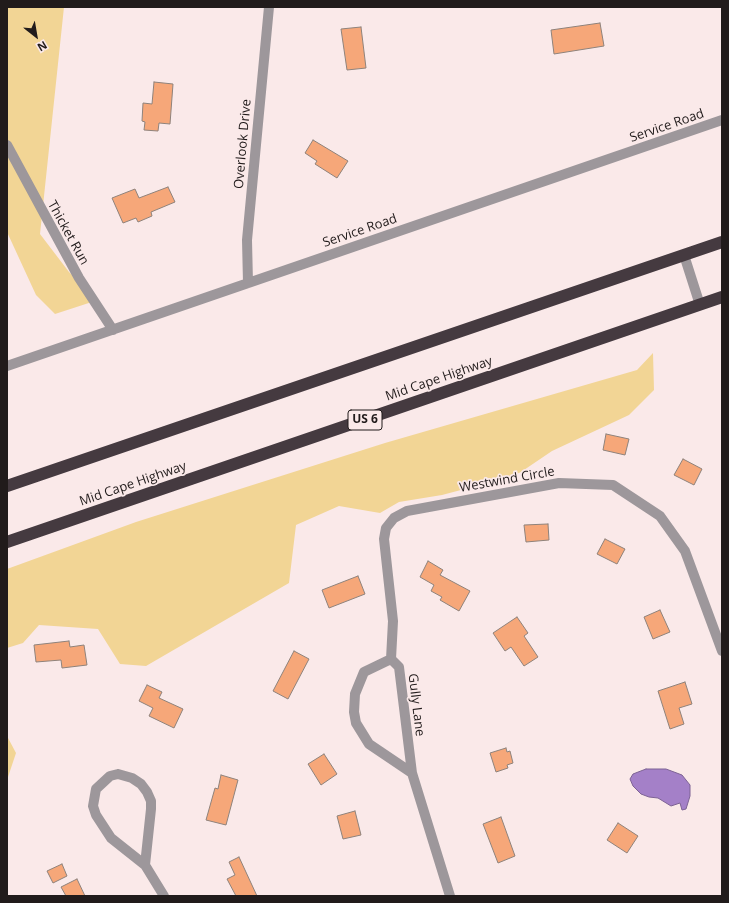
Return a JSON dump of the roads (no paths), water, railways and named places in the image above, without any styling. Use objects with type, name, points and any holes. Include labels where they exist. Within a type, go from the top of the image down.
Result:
[{"type":"highway","points":[[7,486],[722,242]]},
{"type":"highway","name":"Mid Cape Highway","points":[[7,542],[722,297]]},
{"type":"street","name":"Overlook Drive","points":[[248,283],[246,271],[247,240],[269,7]]},
{"type":"street","name":"Service Road","points":[[7,366],[722,120]]},
{"type":"street","name":"Thicket Run","points":[[7,145],[79,278],[113,330]]},
{"type":"street","points":[[684,255],[700,305]]},
{"type":"street","name":"Westwind Circle","points":[[391,659],[394,621],[384,539],[386,528],[394,518],[406,512],[559,483],[613,485],[660,516],[685,551],[722,651]]},
{"type":"street","points":[[391,659],[364,672],[355,694],[354,712],[356,723],[368,744],[412,774]]},
{"type":"street","name":"Gully Lane","points":[[391,659],[399,667],[412,774],[450,896]]},
{"type":"street","points":[[146,865],[152,809],[147,792],[132,778],[118,774],[110,776],[96,789],[94,806],[96,815],[111,838],[146,865],[164,896]]}]
